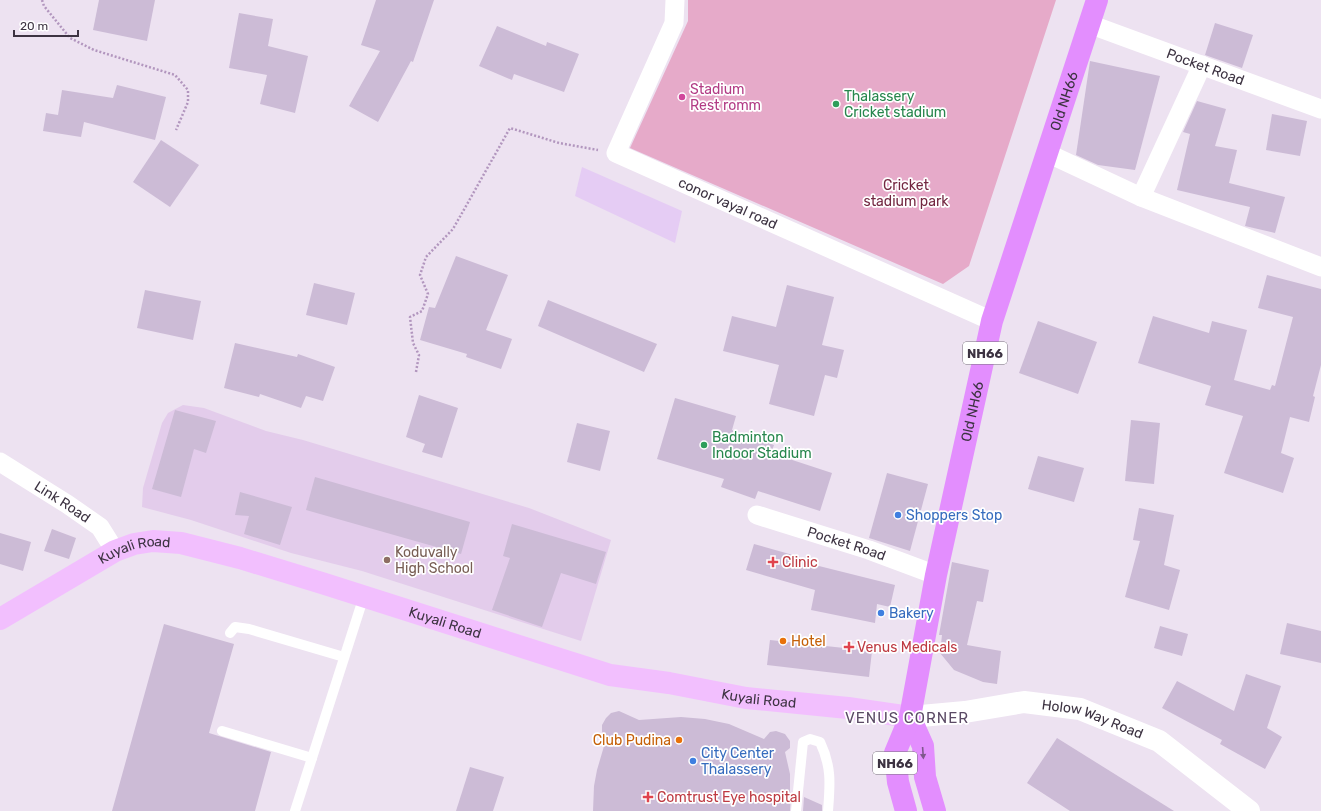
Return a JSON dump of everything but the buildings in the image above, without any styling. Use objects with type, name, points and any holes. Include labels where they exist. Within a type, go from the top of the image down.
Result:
[{"type":"main road","name":"Old NH66","points":[[906,811],[898,782],[895,753],[910,716],[936,575],[992,321],[1097,0]]},
{"type":"main road","name":"Kuyali Road","points":[[0,619],[114,551],[134,544],[153,541],[181,543],[240,558],[364,596],[610,675],[669,683],[746,698],[910,716]]},
{"type":"main road","name":"NH66","points":[[910,716],[923,746],[925,777],[935,811]]},
{"type":"street","points":[[616,153],[674,23],[675,0]]},
{"type":"street","name":"Pocket Road","points":[[1089,24],[1321,109]]},
{"type":"street","points":[[1141,197],[1202,65]]},
{"type":"street","name":"conor vayal road","points":[[616,153],[992,321]]},
{"type":"street","points":[[1047,153],[1141,197],[1321,267]]},
{"type":"street","name":"Link Road","points":[[0,462],[67,504],[100,527],[114,551]]},
{"type":"street","name":"Pocket Road","points":[[757,515],[869,550],[936,575]]},
{"type":"street","name":"Holow Way Road","points":[[910,716],[965,712],[1024,702],[1080,708],[1159,741],[1249,811]]},
{"type":"lane","points":[[295,811],[364,596]]},
{"type":"lane","points":[[230,633],[235,627],[250,629],[344,657]]},
{"type":"lane","points":[[222,731],[312,758]]},
{"type":"lane","points":[[796,811],[803,742],[810,740],[820,742],[827,758],[831,782],[828,811]]},
{"type":"path","points":[[42,0],[44,6],[70,38],[94,50],[175,76],[188,90],[188,102],[176,130]]},
{"type":"path","points":[[416,372],[419,355],[413,344],[410,317],[422,311],[428,294],[420,275],[426,257],[453,229],[510,128],[559,143],[616,153]]},
{"type":"shaded area","points":[[582,167],[682,211],[675,243],[575,196]]},
{"type":"shaded area","points":[[183,405],[204,408],[266,431],[303,440],[529,508],[611,540],[581,641],[362,571],[291,553],[191,520],[142,507],[143,488],[162,423],[168,413]]},
{"type":"green space","name":"Thalassery Cricket stadium","points":[[688,0],[1056,0],[969,266],[943,284],[630,148],[688,21]]},
{"type":"place","name":"Stadium Rest romm","points":[[682,97]]},
{"type":"place","name":"Thalassery Cricket stadium","points":[[836,104]]},
{"type":"place","name":"Badminton Indoor Stadium","points":[[704,445]]},
{"type":"place","name":"Shoppers Stop","points":[[898,515]]},
{"type":"place","name":"Koduvally High School","points":[[387,560]]},
{"type":"place","name":"Clinic","points":[[773,562]]},
{"type":"place","name":"Bakery","points":[[881,613]]},
{"type":"place","name":"Hotel","points":[[783,641]]},
{"type":"place","name":"Venus Medicals","points":[[849,647]]},
{"type":"place","name":"Club Pudina","points":[[679,740]]},
{"type":"place","name":"City Center Thalassery","points":[[693,761]]},
{"type":"place","name":"Comtrust Eye hospital","points":[[648,797]]},
{"type":"district","name":"VENUS CORNER","points":[[907,718]]},
{"type":"park label","name":"Cricket stadium park","points":[[906,194]]}]
